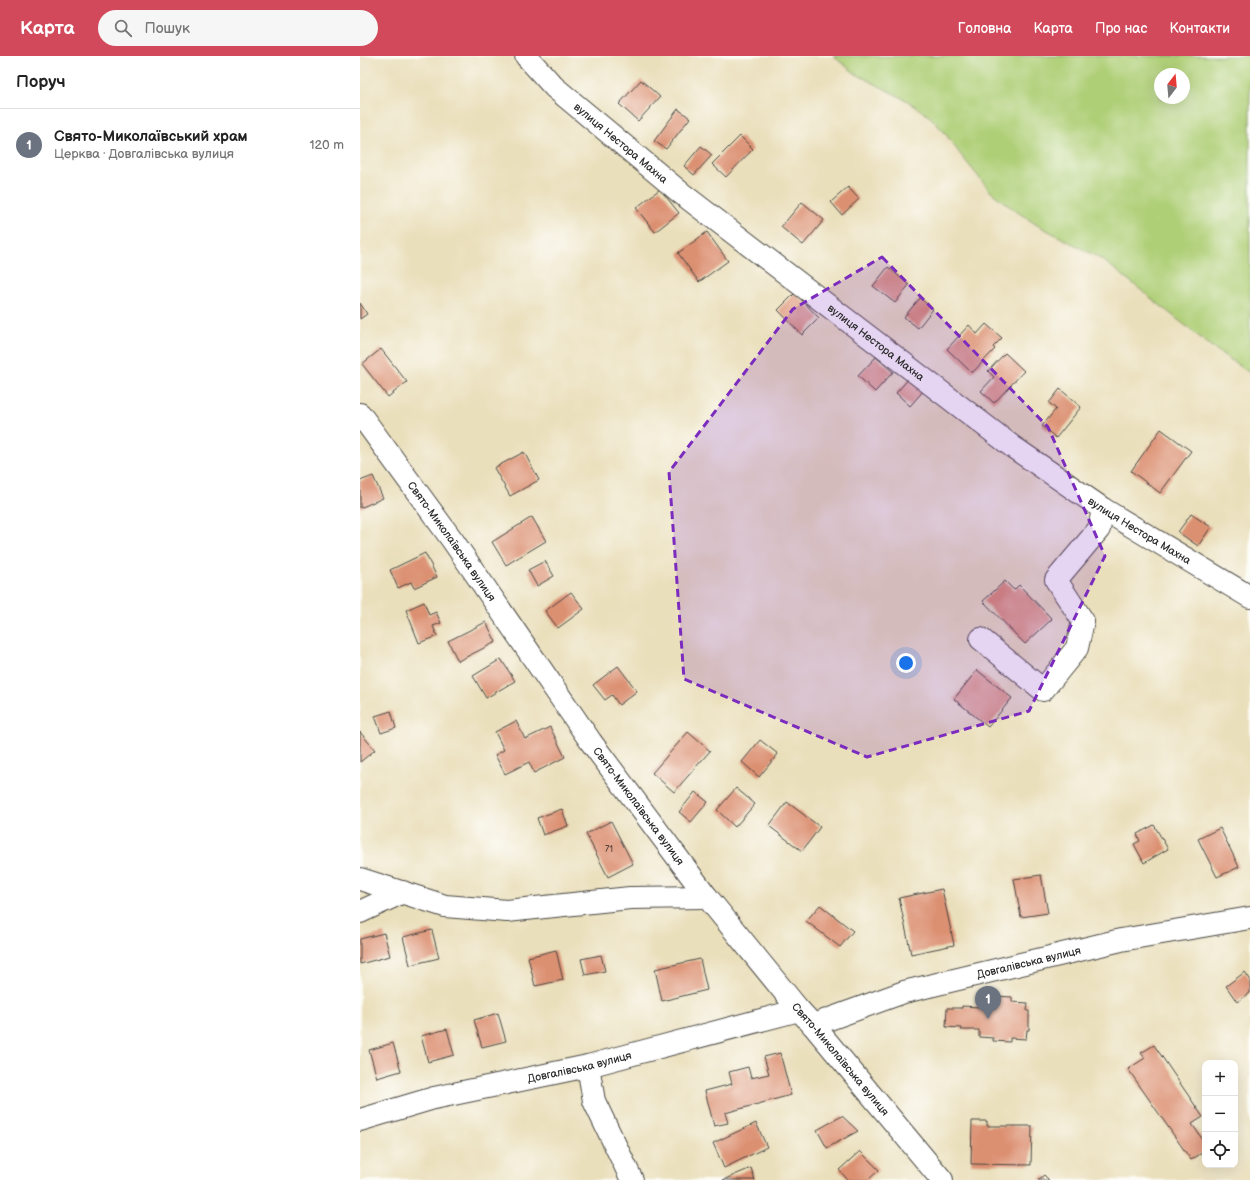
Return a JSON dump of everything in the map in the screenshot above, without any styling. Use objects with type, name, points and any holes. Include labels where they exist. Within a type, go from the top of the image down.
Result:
[{"type":"street","name":"вулиця Нестора Махна","points":[[526,56],[554,87],[681,193],[1013,447],[1103,509],[1250,597]]},
{"type":"street","name":"Свято-Миколаївська вулиця","points":[[360,414],[453,541],[591,742],[707,897],[942,1180]]},
{"type":"street","points":[[981,639],[1043,690],[1077,648],[1083,621],[1056,580],[1099,529],[1103,509]]},
{"type":"street","points":[[360,879],[445,906],[507,911],[630,898],[707,897]]},
{"type":"street","points":[[360,912],[404,892]]},
{"type":"street","name":"Довгалівська вулиця","points":[[360,1120],[434,1098],[806,1018],[904,992],[1121,940],[1250,918]]},
{"type":"street","points":[[588,1066],[594,1101],[632,1180]]},
{"type":"highlighted area","points":[[882,257],[1048,427],[1105,556],[1029,711],[867,757],[684,679],[669,472],[793,309]]},
{"type":"green space","points":[[833,56],[1250,56],[1250,373],[1212,347],[1101,259],[1037,225],[991,192],[945,133],[929,116],[906,100],[856,74]]},
{"type":"building","points":[[641,80],[660,97],[638,121],[619,104]]},
{"type":"building","points":[[678,109],[690,118],[666,149],[654,141]]},
{"type":"building","points":[[740,136],[753,149],[726,177],[712,164]]},
{"type":"building","points":[[701,146],[712,155],[694,175],[684,166]]},
{"type":"building","points":[[848,187],[859,199],[842,215],[831,202]]},
{"type":"building","points":[[660,189],[679,213],[655,232],[636,208]]},
{"type":"building","points":[[802,202],[824,220],[803,245],[781,227]]},
{"type":"building","points":[[707,232],[728,261],[699,282],[678,253]]},
{"type":"building","points":[[888,267],[909,285],[895,303],[873,286]]},
{"type":"building","points":[[795,293],[819,318],[802,335],[778,310]]},
{"type":"building","points":[[920,298],[933,309],[918,328],[904,317]]},
{"type":"building","points":[[360,303],[367,314],[360,319]]},
{"type":"building","points":[[986,324],[1002,338],[993,347],[995,349],[972,373],[947,349],[969,325],[977,334]]},
{"type":"building","points":[[381,349],[407,382],[388,397],[362,364]]},
{"type":"building","points":[[1005,353],[1024,371],[994,403],[981,391],[994,377],[988,371]]},
{"type":"building","points":[[876,357],[893,372],[875,392],[858,376]]},
{"type":"building","points":[[911,376],[925,389],[910,406],[896,393]]},
{"type":"building","points":[[1060,389],[1081,407],[1056,438],[1042,426],[1056,409],[1049,403]]},
{"type":"building","points":[[1161,429],[1191,451],[1160,493],[1131,471]]},
{"type":"building","points":[[524,452],[539,480],[510,496],[494,468]]},
{"type":"building","points":[[373,476],[383,498],[360,508],[360,481]]},
{"type":"building","points":[[1191,514],[1211,527],[1198,546],[1178,532]]},
{"type":"building","points":[[532,517],[546,541],[506,565],[492,542]]},
{"type":"building","points":[[425,553],[437,577],[414,588],[411,582],[398,588],[390,570]]},
{"type":"building","points":[[545,561],[554,576],[537,586],[528,570]]},
{"type":"building","points":[[1005,581],[1014,590],[1019,585],[1052,619],[1025,644],[983,601]]},
{"type":"building","points":[[571,592],[584,609],[558,628],[545,611]]},
{"type":"building","points":[[424,602],[429,615],[436,612],[441,623],[433,626],[437,636],[419,643],[406,610]]},
{"type":"building","points":[[486,622],[496,642],[458,661],[448,641]]},
{"type":"building","points":[[501,659],[515,681],[486,698],[473,676]]},
{"type":"building","points":[[618,666],[637,691],[619,705],[612,695],[605,700],[593,685]]},
{"type":"building","points":[[977,670],[1012,698],[988,727],[954,699]]},
{"type":"building","points":[[391,711],[396,728],[381,733],[375,716]]},
{"type":"building","points":[[516,721],[525,739],[550,727],[565,757],[534,773],[529,762],[505,774],[495,755],[504,750],[495,732]]},
{"type":"building","points":[[360,732],[375,750],[360,762]]},
{"type":"building","points":[[688,732],[710,751],[674,792],[652,773]]},
{"type":"building","points":[[760,740],[778,754],[759,777],[742,762]]},
{"type":"building","points":[[736,788],[755,804],[735,827],[717,810]]},
{"type":"building","points":[[695,792],[708,802],[691,822],[679,812]]},
{"type":"building","points":[[787,802],[820,827],[802,851],[769,826]]},
{"type":"building","points":[[562,809],[568,826],[543,835],[537,818]]},
{"type":"building","points":[[611,821],[633,864],[608,877],[586,834]]},
{"type":"building","points":[[1154,825],[1168,849],[1144,863],[1134,844],[1140,841],[1137,834]]},
{"type":"building","points":[[1220,828],[1239,867],[1217,877],[1198,839]]},
{"type":"building","points":[[1041,875],[1048,913],[1021,917],[1014,879]]},
{"type":"building","points":[[942,889],[954,945],[911,954],[899,898]]},
{"type":"building","points":[[820,905],[853,931],[840,947],[806,921]]},
{"type":"building","points":[[432,930],[439,958],[410,965],[403,937]]},
{"type":"building","points":[[384,933],[390,956],[360,964],[360,939]]},
{"type":"building","points":[[556,950],[563,980],[535,986],[528,957]]},
{"type":"building","points":[[601,955],[605,971],[585,975],[581,959]]},
{"type":"building","points":[[700,959],[707,990],[662,1001],[655,969]]},
{"type":"building","points":[[1245,972],[1250,979],[1250,993],[1237,1002],[1226,986]]},
{"type":"building","points":[[994,996],[1012,997],[1012,1002],[1028,1003],[1027,1011],[1029,1011],[1029,1030],[1027,1030],[1026,1039],[1010,1038],[1010,1042],[993,1041],[993,1038],[979,1037],[979,1030],[961,1030],[961,1028],[946,1027],[947,1008],[962,1008],[962,1006],[980,1007],[980,1001],[994,1002]]},
{"type":"building","points":[[498,1013],[506,1041],[482,1047],[474,1020]]},
{"type":"building","points":[[447,1029],[454,1055],[428,1062],[421,1036]]},
{"type":"building","points":[[393,1043],[401,1071],[377,1078],[369,1050]]},
{"type":"building","points":[[1154,1045],[1202,1116],[1202,1118],[1192,1124],[1202,1139],[1202,1153],[1191,1160],[1128,1069],[1145,1058],[1141,1053]]},
{"type":"building","points":[[780,1053],[791,1095],[725,1113],[728,1123],[714,1126],[705,1091],[732,1084],[729,1072],[748,1067],[751,1078],[769,1074],[764,1057]]},
{"type":"building","points":[[842,1116],[858,1131],[827,1148],[817,1130]]},
{"type":"building","points":[[972,1121],[987,1121],[987,1126],[1032,1126],[1031,1165],[971,1164]]},
{"type":"building","points":[[756,1123],[767,1147],[724,1168],[713,1143]]},
{"type":"building","points":[[860,1151],[879,1170],[868,1180],[848,1180],[839,1170]]},
{"type":"building","points":[[751,1168],[755,1180],[723,1180]]},
{"type":"building","points":[[1044,1175],[1049,1180],[1038,1180]]},
{"type":"place","name":"Свято-Миколаївський храм","points":[[988,1019]]}]
